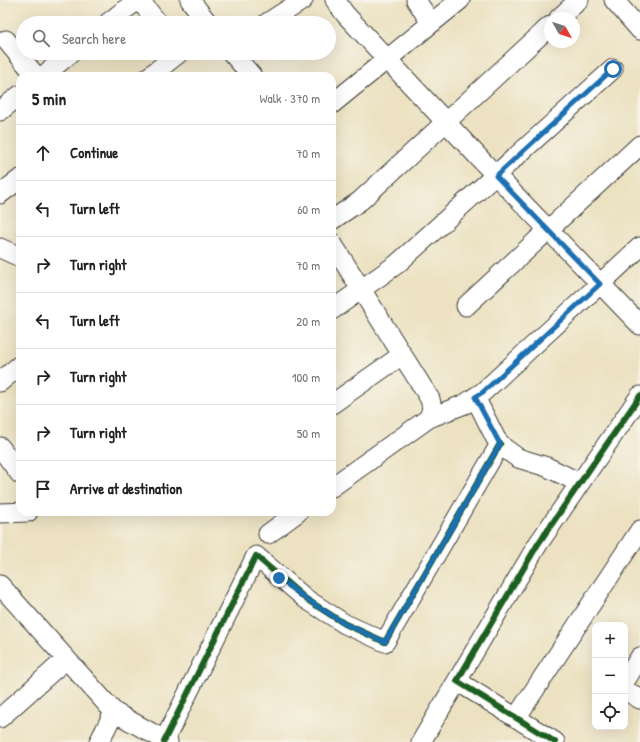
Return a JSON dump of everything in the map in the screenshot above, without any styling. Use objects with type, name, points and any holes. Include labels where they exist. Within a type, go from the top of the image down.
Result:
[{"type":"street","points":[[190,0],[203,16]]},
{"type":"street","points":[[278,16],[303,0]]},
{"type":"street","points":[[334,0],[345,14],[445,122],[640,325]]},
{"type":"street","points":[[416,0],[431,23]]},
{"type":"street","points":[[336,101],[460,0]]},
{"type":"street","points":[[566,12],[579,0]]},
{"type":"street","points":[[614,0],[640,30]]},
{"type":"street","points":[[117,16],[136,1],[141,2],[152,16]]},
{"type":"street","points":[[336,217],[360,201],[544,31]]},
{"type":"street","points":[[6,40],[16,52]]},
{"type":"street","points":[[23,60],[33,72]]},
{"type":"street","points":[[48,72],[63,60]]},
{"type":"street","points":[[155,72],[170,60]]},
{"type":"street","points":[[238,60],[248,72]]},
{"type":"street","points":[[336,307],[397,264],[613,69]]},
{"type":"street","points":[[0,111],[16,98]]},
{"type":"street","points":[[466,306],[549,231],[640,145]]},
{"type":"street","points":[[0,194],[16,182]]},
{"type":"street","points":[[336,484],[429,418],[465,404],[483,392],[640,247]]},
{"type":"street","points":[[0,248],[16,254]]},
{"type":"street","points":[[336,249],[430,399],[432,408],[429,418]]},
{"type":"street","points":[[336,401],[402,355]]},
{"type":"street","points":[[1,379],[16,368]]},
{"type":"street","points":[[421,742],[538,544],[640,396]]},
{"type":"street","points":[[475,397],[500,444],[518,458],[547,467],[580,483]]},
{"type":"street","points":[[3,595],[66,659],[114,712],[166,741],[256,556],[306,599],[345,624],[385,642],[500,444]]},
{"type":"street","points":[[0,447],[16,469]]},
{"type":"street","points":[[0,513],[16,512]]},
{"type":"street","points":[[268,534],[293,516]]},
{"type":"street","points":[[516,718],[640,530]]},
{"type":"street","points":[[628,676],[640,657]]},
{"type":"street","points":[[0,718],[66,659]]},
{"type":"street","points":[[457,681],[555,742]]},
{"type":"street","points":[[628,692],[640,699]]},
{"type":"street","points":[[99,742],[114,712]]},
{"type":"cycle path","points":[[555,742],[457,681],[538,544],[640,396]]},
{"type":"cycle path","points":[[164,741],[256,556],[306,599],[345,624],[385,642],[500,444]]},
{"type":"route","points":[[279,578],[306,599],[345,624],[385,642],[500,444],[475,397],[483,392],[600,284],[496,176],[613,69]]}]
